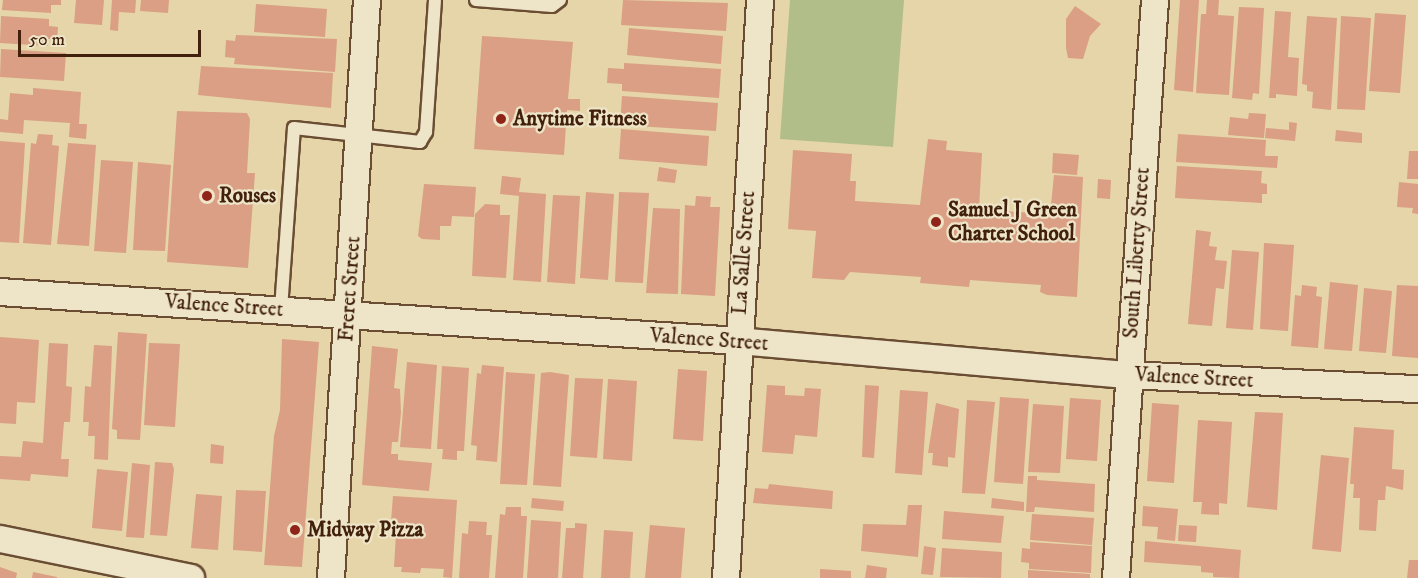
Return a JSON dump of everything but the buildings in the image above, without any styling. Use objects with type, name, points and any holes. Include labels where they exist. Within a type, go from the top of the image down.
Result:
[{"type":"street","name":"Freret Street","points":[[331,578],[367,0]]},
{"type":"street","name":"La Salle Street","points":[[726,578],[738,342],[760,0]]},
{"type":"street","name":"South Liberty Street","points":[[1116,578],[1155,0]]},
{"type":"street","name":"Valence Street","points":[[0,292],[281,309],[738,342],[1128,375],[1418,389]]},
{"type":"street","points":[[0,539],[191,578]]},
{"type":"lane","points":[[281,309],[294,128],[360,133],[420,142],[426,132],[435,0]]},
{"type":"lane","points":[[476,0],[552,6],[560,0]]},
{"type":"green space","points":[[790,0],[904,0],[893,147],[780,139]]},
{"type":"place","name":"Anytime Fitness","points":[[501,119]]},
{"type":"place","name":"Rouses","points":[[207,196]]},
{"type":"place","name":"Samuel J Green Charter School","points":[[936,222]]},
{"type":"place","name":"Midway Pizza","points":[[295,530]]}]
